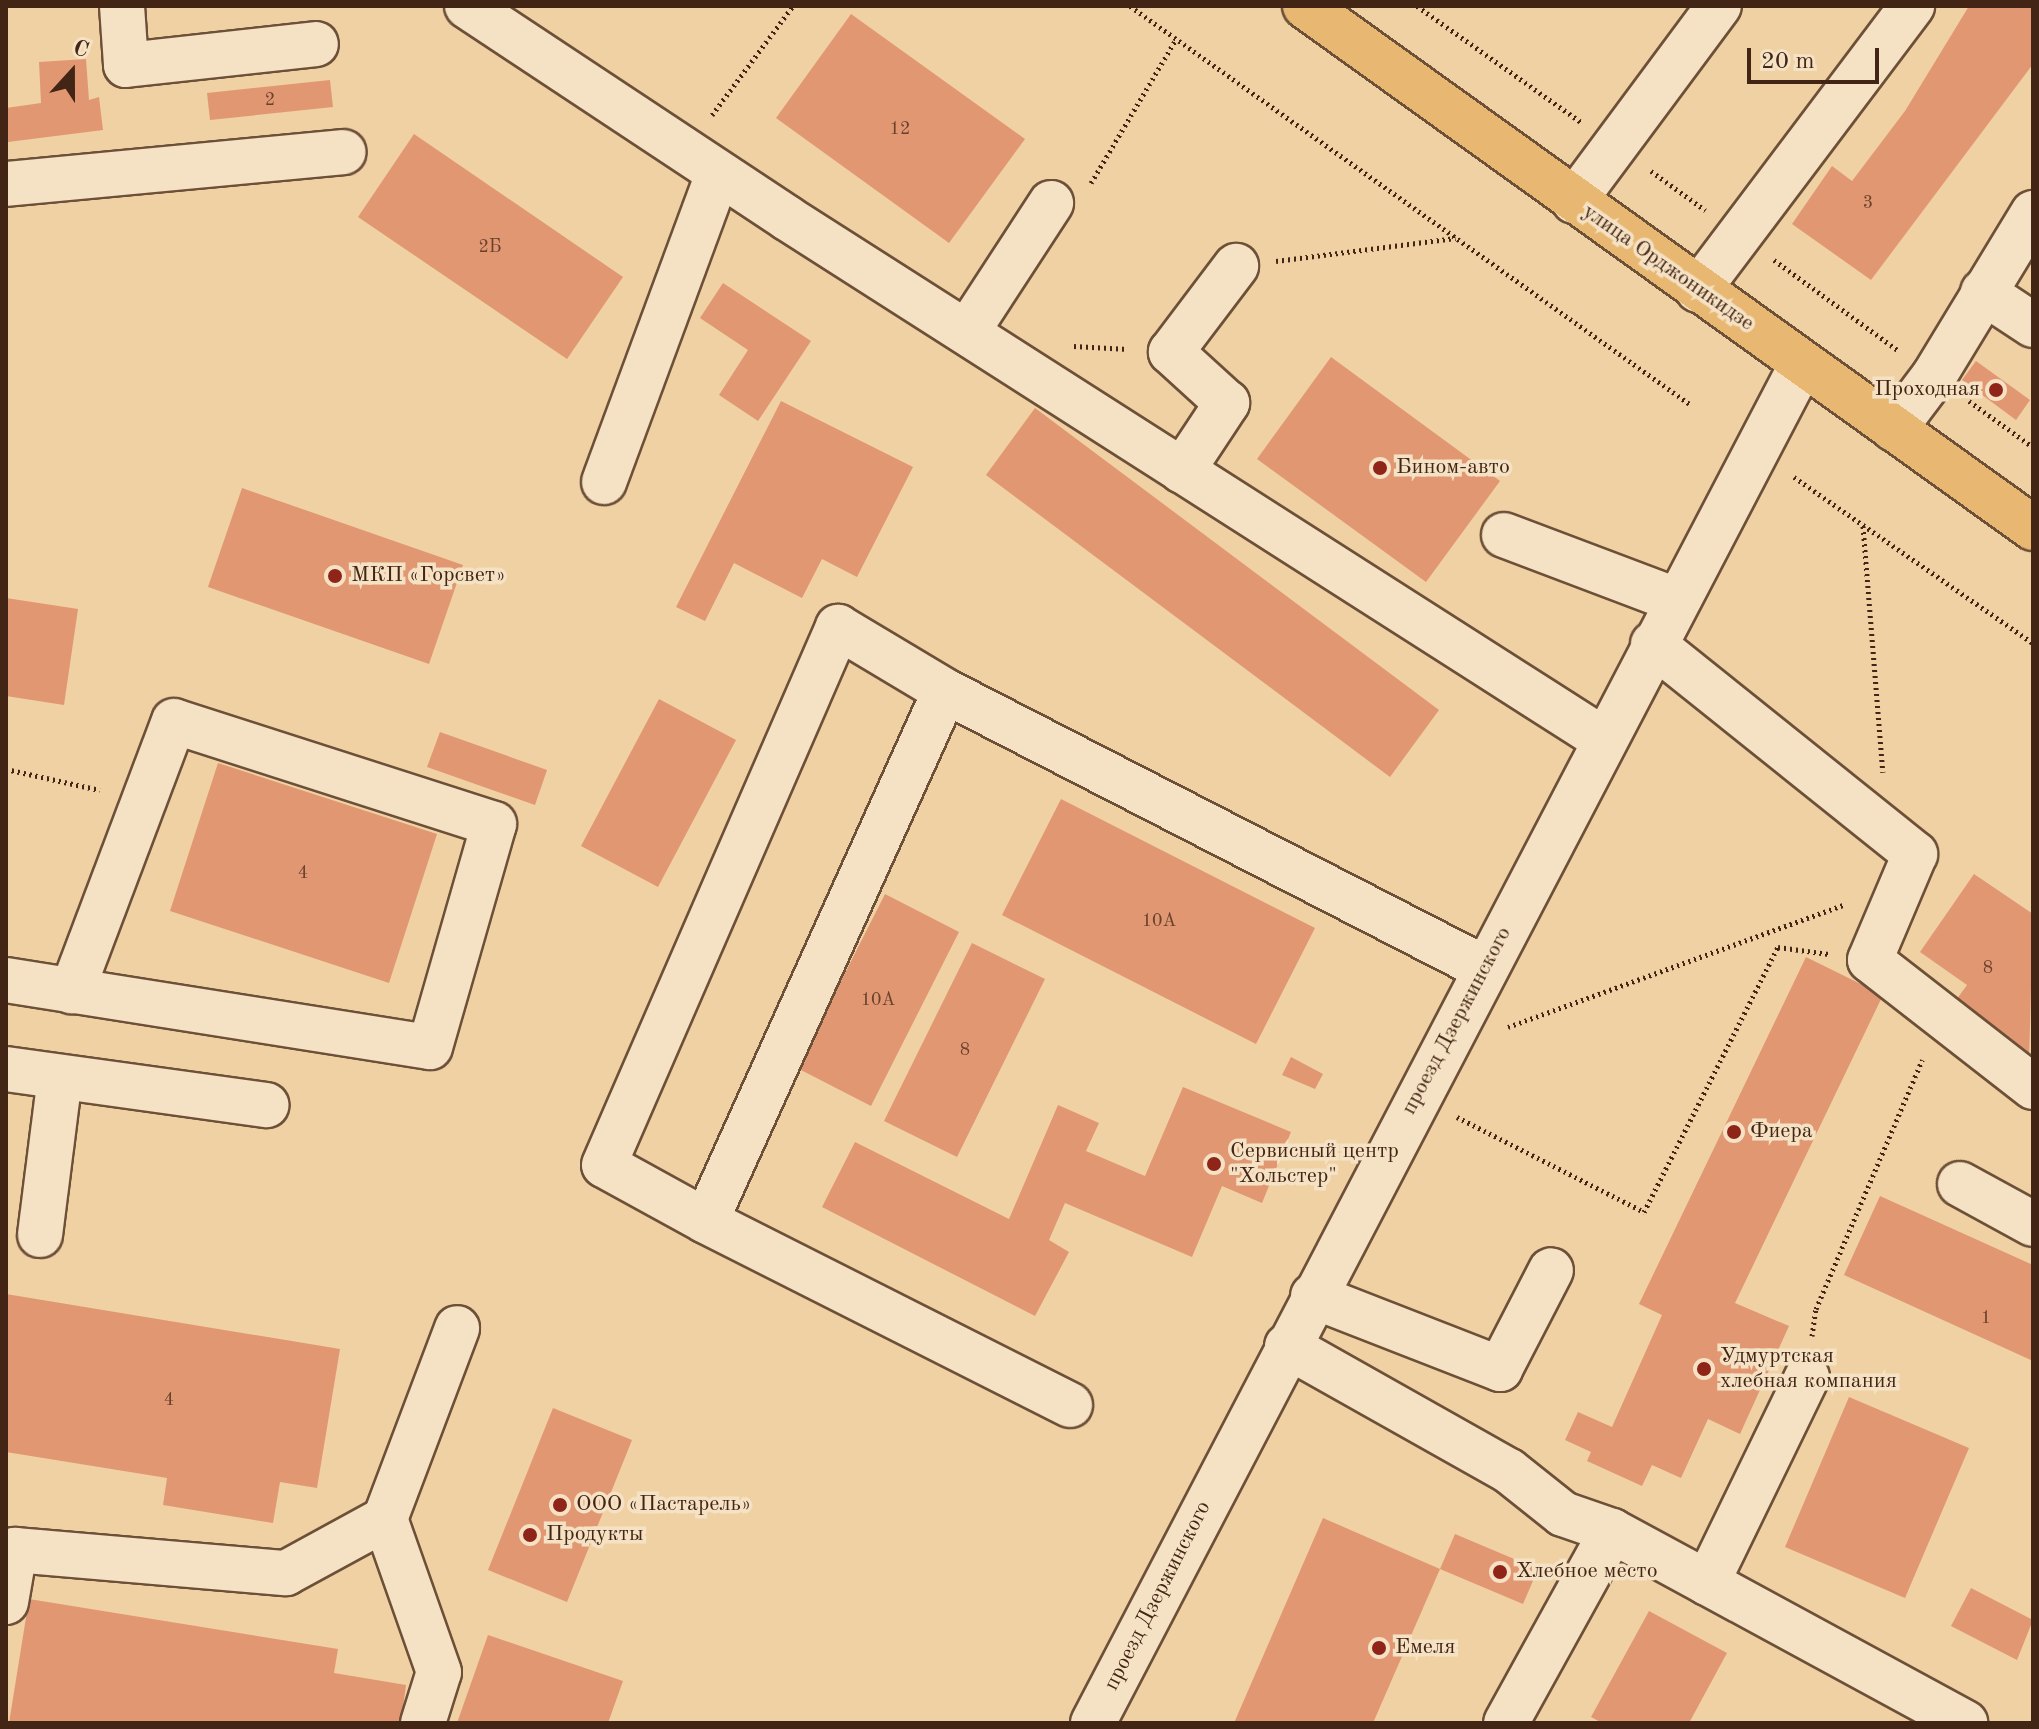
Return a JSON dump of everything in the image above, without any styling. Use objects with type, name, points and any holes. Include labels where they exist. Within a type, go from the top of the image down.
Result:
[{"type":"main road","name":"улица Орджоникидзе","points":[[1305,6],[2033,528]]},
{"type":"street","points":[[122,6],[126,65],[316,44]]},
{"type":"street","points":[[467,6],[702,162],[1603,739]]},
{"type":"street","points":[[1574,201],[1719,6]]},
{"type":"street","points":[[1698,290],[1912,6]]},
{"type":"street","points":[[6,184],[343,152]]},
{"type":"street","points":[[604,482],[702,162]]},
{"type":"street","points":[[967,332],[1051,203]]},
{"type":"street","points":[[1894,429],[1934,376],[2033,213]]},
{"type":"street","points":[[1182,471],[1227,403],[1171,352],[1236,266]]},
{"type":"street","points":[[1983,292],[2033,325]]},
{"type":"street","name":"проезд Дзержинского","points":[[1093,1723],[1603,739],[1802,364]]},
{"type":"street","points":[[1504,535],[1676,600]]},
{"type":"street","points":[[1070,1405],[706,1221],[604,1165],[838,627],[945,691],[1484,968]]},
{"type":"street","points":[[1653,644],[1915,854],[1870,960],[2033,1087]]},
{"type":"street","points":[[706,1221],[945,691]]},
{"type":"street","points":[[6,980],[72,991],[430,1047],[494,824],[174,721],[72,991]]},
{"type":"street","points":[[6,1069],[267,1105]]},
{"type":"street","points":[[40,1235],[60,1077]]},
{"type":"street","points":[[1960,1184],[2033,1224]]},
{"type":"street","points":[[1313,1296],[1500,1369],[1551,1270]]},
{"type":"street","points":[[423,1723],[439,1672],[385,1519],[457,1328]]},
{"type":"street","points":[[1287,1346],[1509,1471],[1563,1514],[1612,1531],[1965,1723]]},
{"type":"street","points":[[1707,1583],[1807,1377]]},
{"type":"street","points":[[6,1602],[15,1550],[286,1573],[385,1519]]},
{"type":"street","points":[[1506,1723],[1612,1531]]},
{"type":"path","points":[[702,162],[793,6]]},
{"type":"path","points":[[1130,6],[1691,405]]},
{"type":"path","points":[[1051,203],[1080,202],[1176,39]]},
{"type":"path","points":[[1236,266],[1456,238]]},
{"type":"path","points":[[1787,472],[2033,643]]},
{"type":"path","points":[[1863,526],[1888,833]]},
{"type":"path","points":[[6,769],[144,800]]},
{"type":"path","points":[[1507,1027],[1902,883]]},
{"type":"path","points":[[1417,1097],[1644,1212],[1778,947],[1870,960]]},
{"type":"path","points":[[1807,1377],[1816,1309],[1922,1060]]},
{"type":"building","points":[[1969,6],[2033,6],[2033,64],[1871,280],[1792,224],[1832,166],[1852,181],[1905,111]]},
{"type":"building","points":[[851,14],[1025,139],[949,243],[776,118]]},
{"type":"building","points":[[86,59],[89,100],[99,97],[103,130],[8,142],[6,108],[41,103],[39,62]]},
{"type":"building","points":[[330,80],[333,107],[210,120],[207,93]]},
{"type":"building","points":[[414,134],[623,277],[567,359],[358,217]]},
{"type":"building","points":[[723,283],[811,341],[758,421],[719,395],[748,350],[700,318]]},
{"type":"building","points":[[1331,357],[1500,481],[1426,582],[1257,459]]},
{"type":"building","name":"Проходная","points":[[1976,361],[2030,400],[2016,420],[1962,380]]},
{"type":"building","points":[[781,401],[913,467],[857,577],[822,559],[802,598],[734,563],[705,621],[676,607]]},
{"type":"building","points":[[1035,408],[1439,710],[1390,777],[986,475]]},
{"type":"building","name":"МКП «Горсвет»","points":[[242,488],[463,565],[429,664],[208,587]]},
{"type":"building","points":[[6,598],[78,609],[64,705],[6,696]]},
{"type":"building","points":[[659,699],[736,740],[658,887],[581,846]]},
{"type":"building","points":[[440,732],[547,770],[535,805],[427,767]]},
{"type":"building","points":[[218,763],[437,834],[389,983],[170,911]]},
{"type":"building","points":[[1061,799],[1315,928],[1256,1044],[1002,915]]},
{"type":"building","points":[[1974,874],[2033,914],[2029,1062],[1951,1007],[1967,985],[1920,952]]},
{"type":"building","points":[[885,894],[959,932],[871,1106],[797,1068]]},
{"type":"building","points":[[972,943],[1045,979],[957,1157],[884,1121]]},
{"type":"building","points":[[1806,957],[1883,995],[1735,1303],[1789,1326],[1740,1434],[1708,1419],[1681,1478],[1652,1465],[1642,1486],[1587,1461],[1591,1452],[1565,1440],[1578,1412],[1612,1427],[1662,1315],[1639,1304]]},
{"type":"building","points":[[1291,1057],[1323,1074],[1315,1089],[1282,1075]]},
{"type":"building","points":[[1183,1087],[1291,1132],[1262,1203],[1222,1186],[1192,1257],[1065,1203],[1049,1240],[1069,1252],[1035,1316],[822,1207],[855,1142],[1009,1219],[1058,1105],[1099,1123],[1086,1151],[1145,1176]]},
{"type":"building","points":[[1880,1196],[2033,1265],[2033,1361],[1844,1275]]},
{"type":"building","points":[[6,1294],[340,1349],[317,1488],[280,1482],[273,1523],[163,1505],[167,1478],[6,1452]]},
{"type":"building","points":[[1849,1397],[1969,1448],[1905,1598],[1785,1547]]},
{"type":"building","name":"ООО «Пастарель»","points":[[553,1408],[632,1440],[567,1602],[488,1570]]},
{"type":"building","points":[[1323,1518],[1440,1569],[1373,1723],[1234,1723]]},
{"type":"building","points":[[1455,1534],[1538,1569],[1523,1604],[1440,1569]]},
{"type":"building","points":[[1971,1588],[2033,1620],[2017,1660],[1951,1626]]},
{"type":"building","points":[[29,1599],[338,1649],[334,1673],[406,1685],[401,1723],[9,1723]]},
{"type":"building","points":[[1649,1611],[1727,1653],[1689,1723],[1602,1723],[1591,1717]]},
{"type":"building","points":[[488,1635],[623,1681],[608,1723],[457,1723]]},
{"type":"place","name":"Проходная","points":[[1996,390]]},
{"type":"place","name":"Бином-авто","points":[[1380,468]]},
{"type":"place","name":"МКП «Горсвет»","points":[[335,576]]},
{"type":"place","name":"Фиера","points":[[1734,1132]]},
{"type":"place","name":"Сервисный центр \"Хольстер\"","points":[[1214,1164]]},
{"type":"place","name":"Удмуртская хлебная компания","points":[[1704,1369]]},
{"type":"place","name":"ООО «Пастарель»","points":[[560,1505]]},
{"type":"place","name":"Продукты","points":[[530,1535]]},
{"type":"place","name":"Хлебное место","points":[[1500,1572]]},
{"type":"place","name":"Емеля","points":[[1379,1648]]}]
